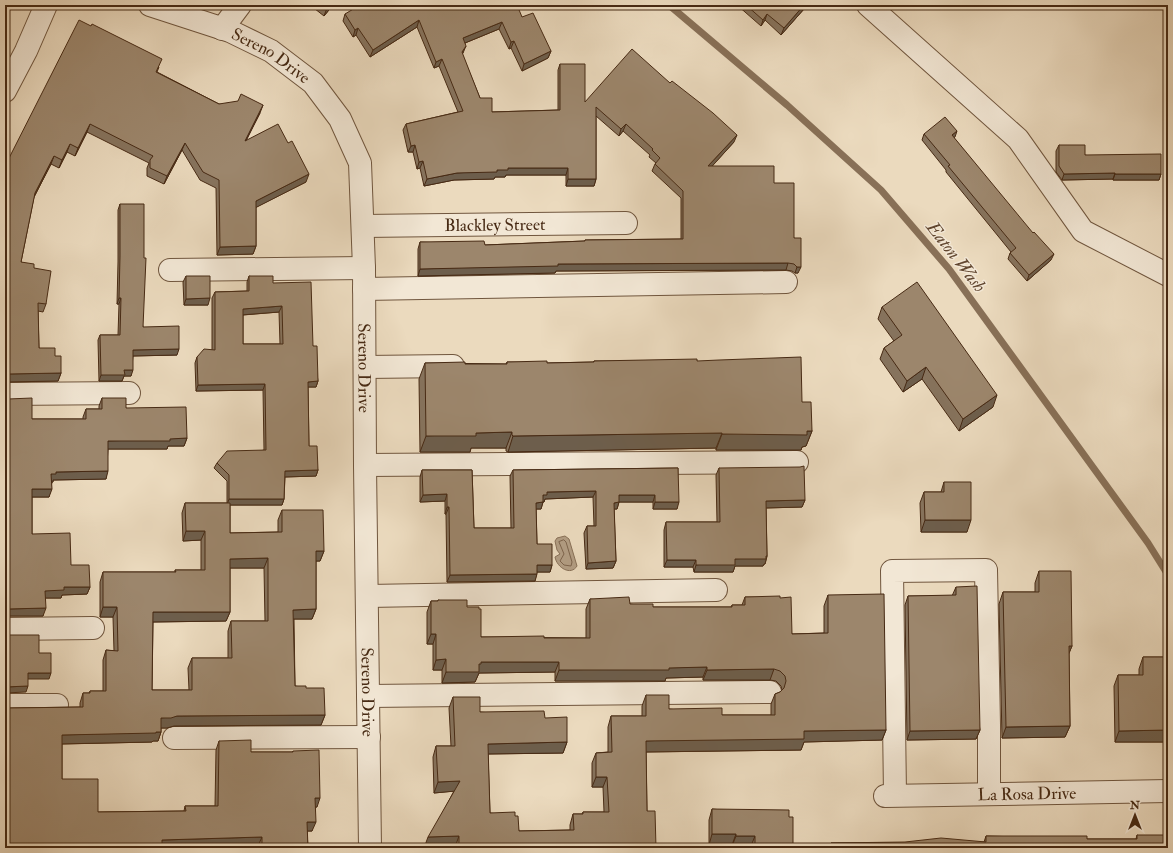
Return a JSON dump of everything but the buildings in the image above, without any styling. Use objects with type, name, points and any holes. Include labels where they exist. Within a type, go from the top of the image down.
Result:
[{"type":"street","points":[[5,91],[26,51],[46,5]]},
{"type":"street","name":"Sereno Drive","points":[[150,5],[222,29],[271,51],[313,84],[340,119],[360,163],[364,279],[370,848]]},
{"type":"street","points":[[222,29],[240,5]]},
{"type":"street","points":[[868,5],[1018,139],[1083,231],[1168,275]]},
{"type":"street","name":"Blackley Street","points":[[363,226],[626,223]]},
{"type":"street","points":[[170,270],[364,279],[786,282]]},
{"type":"street","points":[[365,368],[476,366]]},
{"type":"street","points":[[5,394],[129,393]]},
{"type":"street","points":[[365,465],[797,462]]},
{"type":"street","name":"La Rosa Drive","points":[[988,794],[986,570],[892,571],[890,795],[988,794],[1168,791]]},
{"type":"street","points":[[368,596],[716,590]]},
{"type":"street","points":[[5,629],[93,628]]},
{"type":"street","points":[[368,696],[770,692]]},
{"type":"street","points":[[5,705],[57,705]]},
{"type":"street","points":[[174,738],[369,737]]},
{"type":"water","points":[[565,536],[569,539],[577,566],[571,570],[561,567],[556,561],[555,557],[560,554],[557,550],[555,541],[557,538]]},
{"type":"waterway","name":"Eaton Wash","points":[[669,5],[787,105],[881,190],[949,269],[1148,543],[1168,575]]}]
